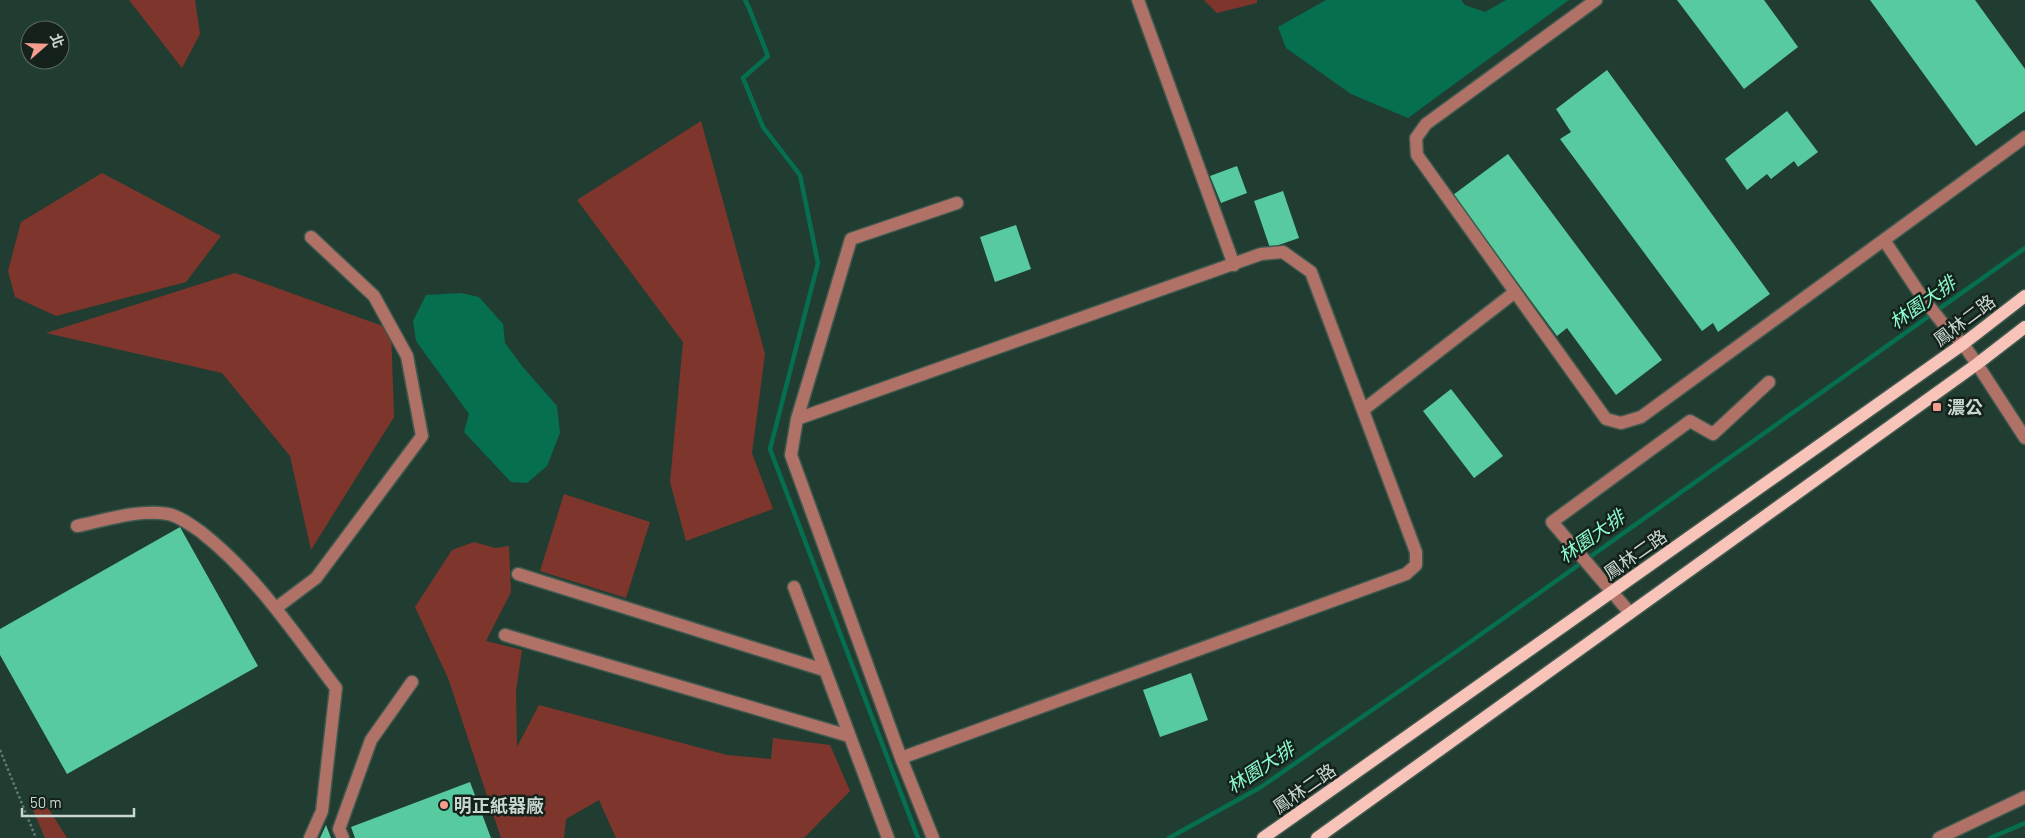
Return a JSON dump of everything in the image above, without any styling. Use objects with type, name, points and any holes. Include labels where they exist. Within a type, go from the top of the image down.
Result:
[{"type":"main road","name":"鳳林二路","points":[[1263,838],[1963,344],[2025,296]]},
{"type":"main road","points":[[1316,838],[1977,364],[2025,327]]},
{"type":"street","points":[[1138,0],[1234,265]]},
{"type":"street","points":[[1596,0],[1426,124],[1416,138],[1416,155],[1606,419],[1621,424],[1640,417],[2025,137]]},
{"type":"street","points":[[933,838],[901,758],[791,455],[797,419],[851,239],[957,203]]},
{"type":"street","points":[[276,608],[316,578],[422,436],[407,356],[374,296],[311,237]]},
{"type":"street","points":[[1884,240],[1930,307],[1963,344],[2025,438]]},
{"type":"street","points":[[797,419],[1261,254],[1283,252],[1311,272],[1416,552],[1416,565],[1406,574],[901,758]]},
{"type":"street","points":[[1363,410],[1515,292]]},
{"type":"street","points":[[1630,613],[1610,592],[1552,522],[1690,421],[1713,434],[1769,382]]},
{"type":"street","points":[[77,526],[149,512],[170,514],[190,524],[223,550],[276,608],[336,688],[322,811],[310,838]]},
{"type":"street","points":[[518,574],[824,670]]},
{"type":"street","points":[[794,587],[888,838]]},
{"type":"street","points":[[505,635],[849,736]]},
{"type":"street","points":[[343,838],[339,829],[371,740],[412,682]]},
{"type":"street","points":[[1939,838],[2025,797]]},
{"type":"path","points":[[0,750],[36,838]]},
{"type":"shaded area","points":[[129,0],[195,0],[200,34],[182,68]]},
{"type":"shaded area","points":[[1204,0],[1257,0],[1257,3],[1217,13]]},
{"type":"shaded area","points":[[1326,0],[1461,0],[1465,5],[1485,12],[1506,0],[1569,0],[1408,118],[1351,94],[1286,48],[1278,27]]},
{"type":"shaded area","points":[[701,121],[765,354],[752,453],[773,509],[686,541],[670,482],[683,342],[577,200]]},
{"type":"shaded area","points":[[102,173],[221,236],[186,282],[56,316],[15,297],[8,271],[21,222]]},
{"type":"shaded area","points":[[235,273],[391,329],[394,417],[311,550],[290,456],[222,373],[46,333]]},
{"type":"shaded area","points":[[461,293],[479,297],[503,324],[505,343],[522,366],[557,406],[560,433],[547,466],[527,483],[511,482],[464,432],[469,414],[416,341],[413,321],[426,295]]},
{"type":"shaded area","points":[[564,494],[650,522],[626,598],[540,571]]},
{"type":"shaded area","points":[[474,542],[495,548],[509,546],[511,592],[486,641],[522,650],[516,691],[517,747],[539,705],[727,755],[771,759],[773,738],[830,745],[850,791],[804,838],[616,838],[599,800],[566,819],[564,838],[501,838],[448,678],[415,607],[452,550]]},
{"type":"shaded area","points":[[37,802],[42,802],[50,811],[67,838],[45,838],[33,810]]},
{"type":"building","points":[[1677,0],[1764,0],[1798,47],[1744,89]]},
{"type":"building","points":[[1870,0],[1975,0],[2025,69],[2025,111],[1976,146]]},
{"type":"building","points":[[1607,70],[1770,294],[1718,332],[1713,323],[1702,331],[1560,139],[1571,132],[1556,109]]},
{"type":"building","points":[[1787,111],[1818,152],[1798,167],[1794,161],[1771,179],[1767,174],[1747,190],[1725,159]]},
{"type":"building","points":[[1508,154],[1662,360],[1616,395],[1567,328],[1557,336],[1453,195]]},
{"type":"building","points":[[1237,166],[1247,193],[1221,203],[1210,176]]},
{"type":"building","points":[[1283,191],[1299,238],[1270,248],[1254,201]]},
{"type":"building","points":[[1016,225],[1031,269],[995,282],[980,237]]},
{"type":"building","points":[[1451,389],[1503,456],[1474,478],[1423,411]]},
{"type":"building","points":[[180,527],[258,666],[67,774],[0,655],[0,629]]},
{"type":"building","points":[[1191,673],[1208,720],[1160,737],[1143,690]]},
{"type":"building","name":"明正紙器廠","points":[[470,782],[491,838],[355,838],[351,827]]},
{"type":"building","points":[[326,825],[331,838],[320,838]]},
{"type":"waterway","points":[[745,0],[768,56],[743,78],[763,127],[800,175],[818,263],[770,449],[918,838]]},
{"type":"waterway","name":"林園大排","points":[[1169,838],[1261,787],[1463,647],[2025,248]]},
{"type":"waterway","points":[[1990,838],[2025,823]]},
{"type":"place","name":"濃公","points":[[1937,407]]},
{"type":"place","name":"明正紙器廠","points":[[444,805]]}]
